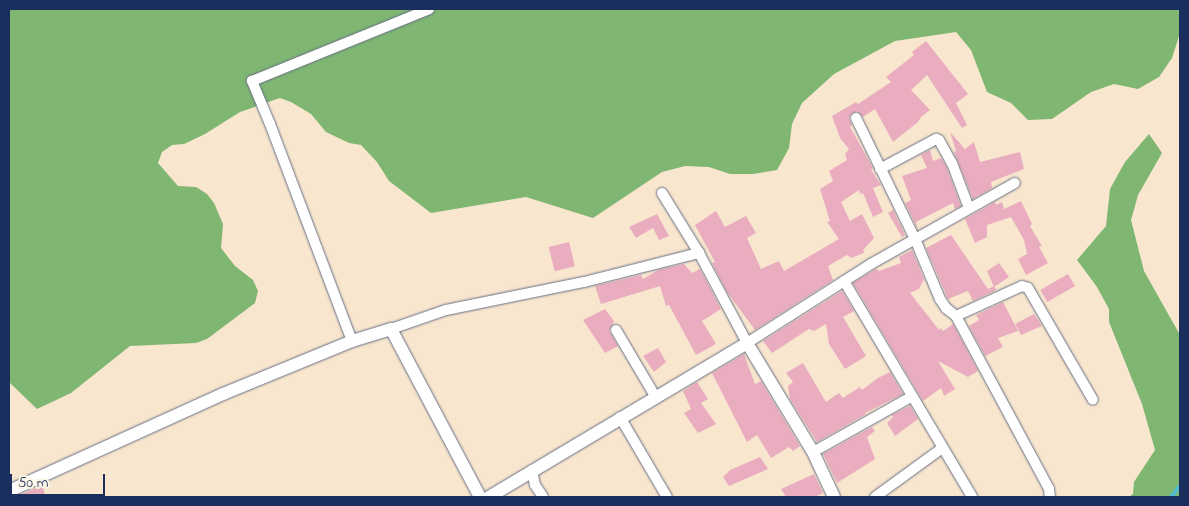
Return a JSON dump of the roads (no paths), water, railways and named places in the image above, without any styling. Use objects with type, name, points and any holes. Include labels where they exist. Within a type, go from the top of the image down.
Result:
[{"type":"street","points":[[352,341],[252,81],[429,9]]},
{"type":"street","points":[[856,118],[915,239],[940,299],[946,308],[956,316],[1049,490],[1050,497]]},
{"type":"street","points":[[880,169],[936,139],[939,140],[952,162],[969,208]]},
{"type":"street","points":[[489,497],[655,396],[747,343],[844,281],[1015,183]]},
{"type":"street","points":[[662,193],[699,253],[747,343],[813,452],[834,497]]},
{"type":"street","points":[[9,491],[222,394],[352,341],[446,310],[584,282],[699,253]]},
{"type":"street","points":[[844,281],[941,449],[972,497]]},
{"type":"street","points":[[956,316],[1022,286],[1028,288],[1093,400]]},
{"type":"street","points":[[391,329],[480,497]]},
{"type":"street","points":[[616,330],[655,396]]},
{"type":"street","points":[[813,452],[911,397]]},
{"type":"street","points":[[620,417],[666,497]]},
{"type":"street","points":[[875,497],[941,449]]},
{"type":"street","points":[[532,470],[536,484],[543,497]]},
{"type":"waterway","points":[[1171,497],[1180,486]]}]
